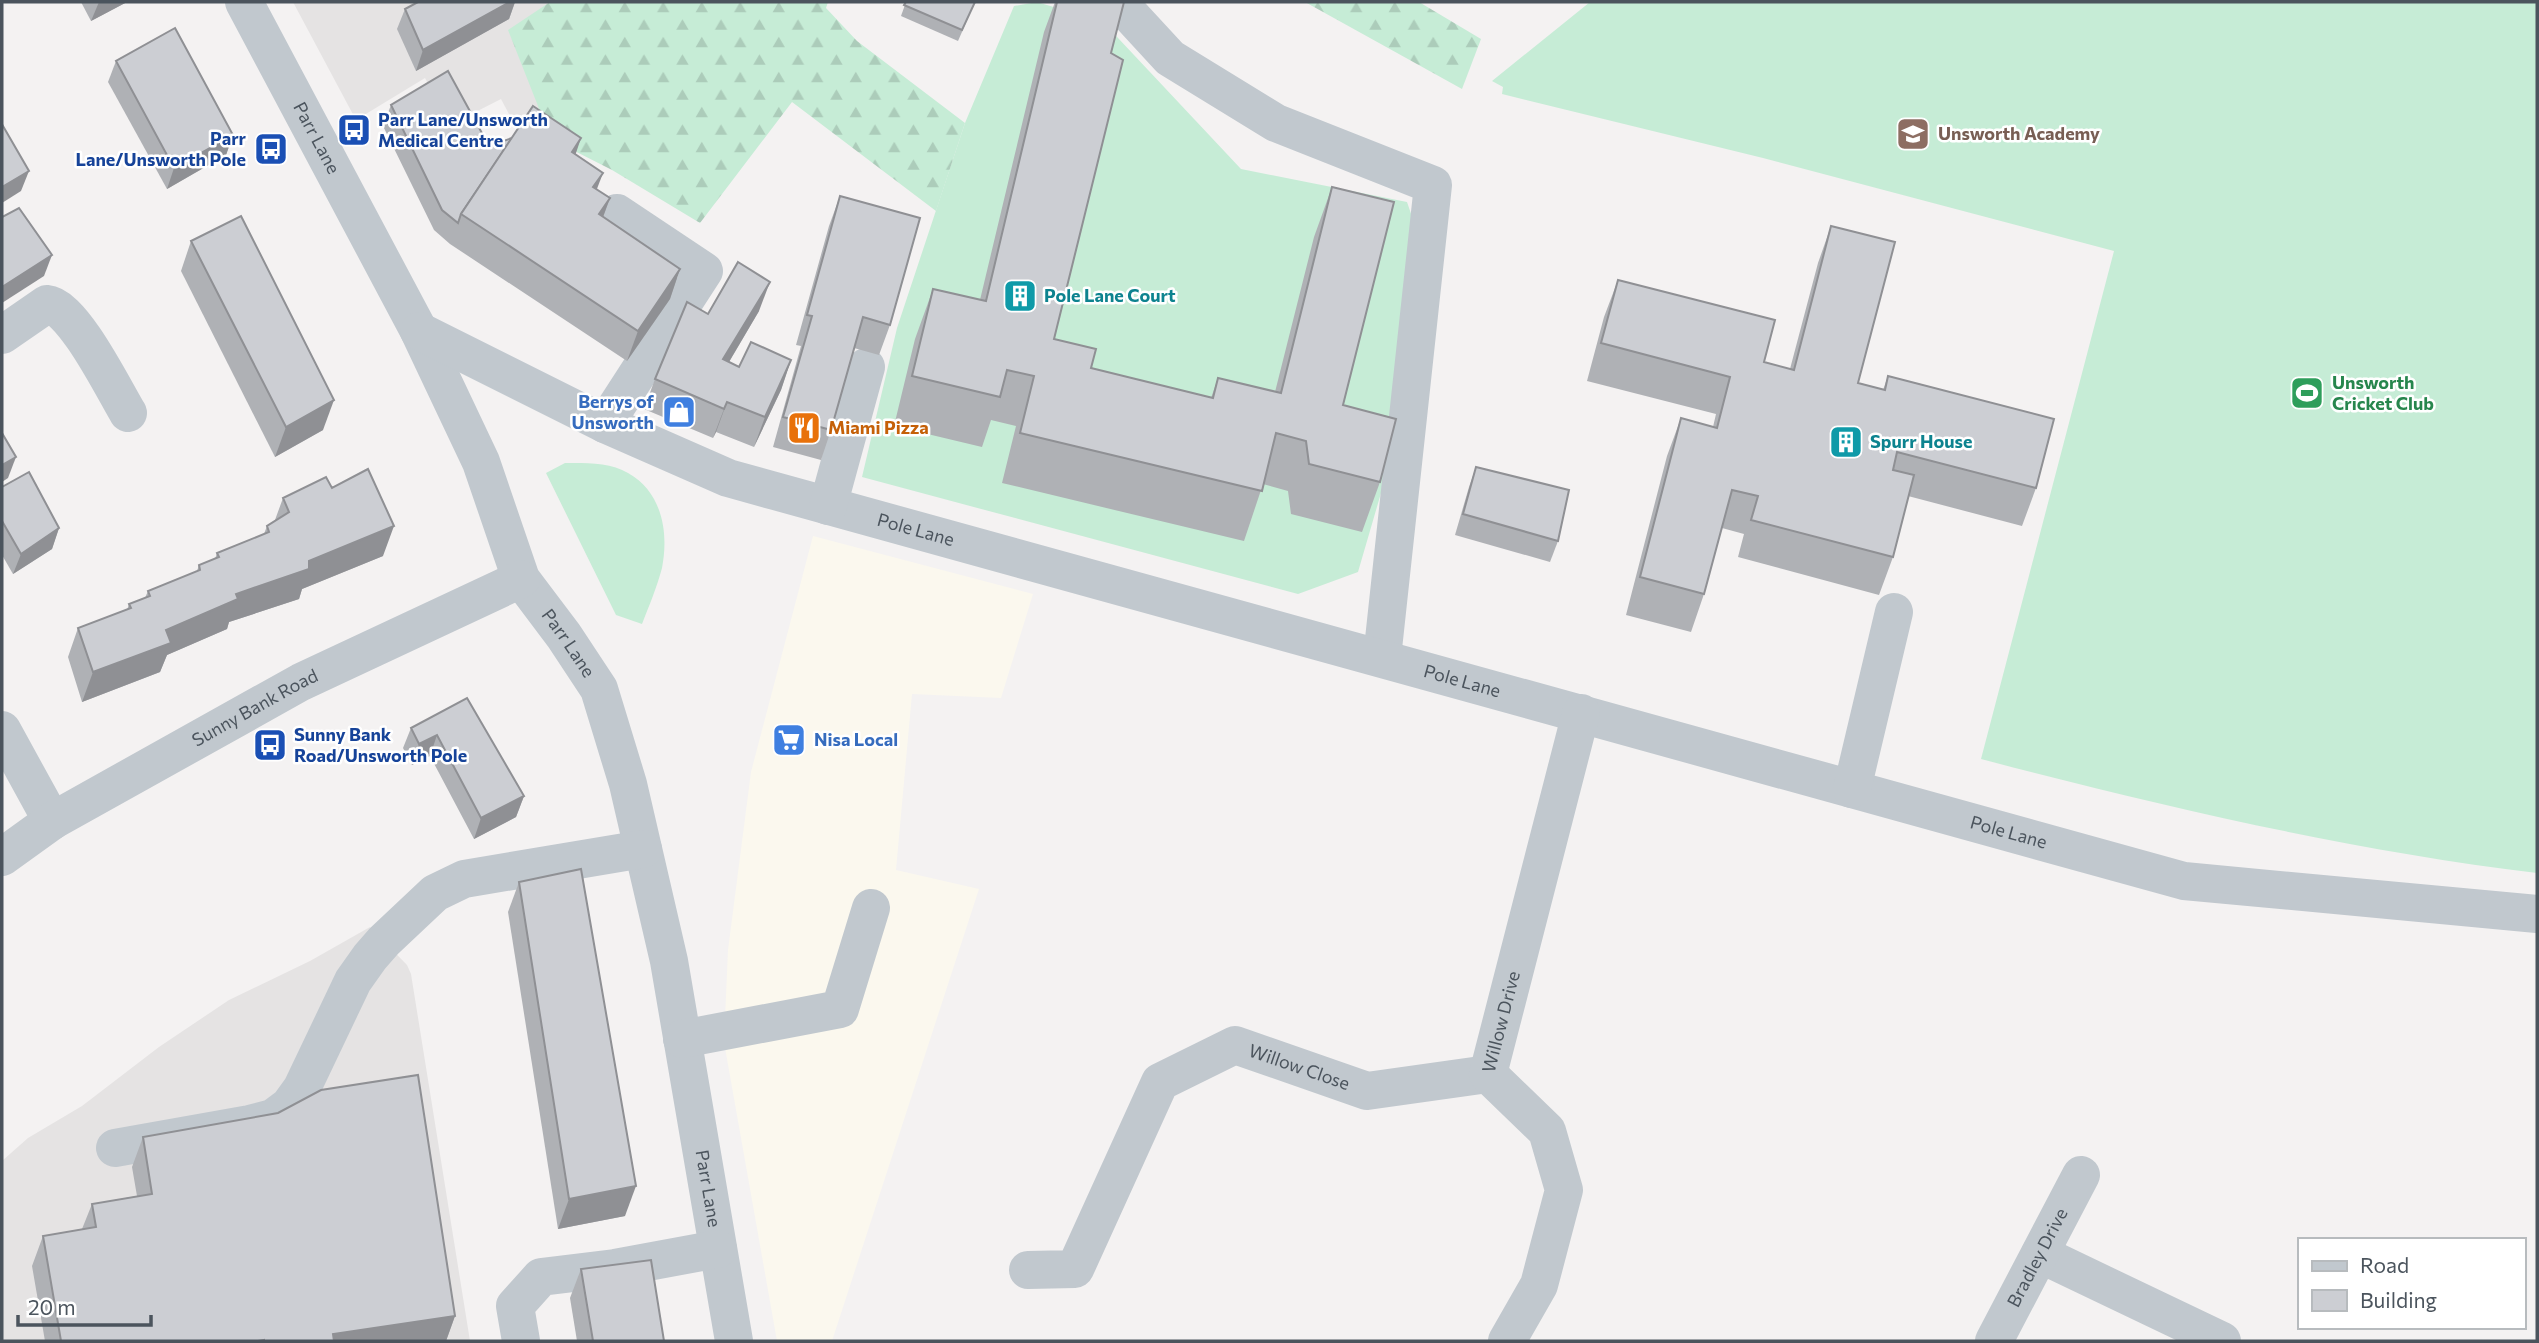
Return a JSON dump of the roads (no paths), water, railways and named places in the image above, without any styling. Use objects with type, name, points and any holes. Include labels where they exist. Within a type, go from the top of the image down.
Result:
[{"type":"street","points":[[1109,2],[1123,7],[1170,58],[1276,123],[1433,185],[1382,658]]},
{"type":"street","name":"Parr Lane","points":[[253,5],[419,331],[481,462],[521,579],[564,636],[599,689],[628,784],[669,961],[734,1341]]},
{"type":"street","points":[[605,424],[704,271],[617,213]]},
{"type":"street","points":[[2,335],[47,304],[55,304],[76,325],[128,413]]},
{"type":"street","name":"Pole Lane","points":[[419,331],[605,424],[728,478],[2184,881],[2537,914]]},
{"type":"street","points":[[828,506],[866,368]]},
{"type":"street","name":"Sunny Bank Road","points":[[2,857],[52,821],[301,682],[521,579]]},
{"type":"street","points":[[1852,789],[1894,612]]},
{"type":"street","name":"Willow Drive","points":[[1507,1341],[1539,1285],[1564,1190],[1548,1131],[1488,1074],[1581,713]]},
{"type":"street","points":[[2,730],[52,821]]},
{"type":"street","points":[[115,1148],[250,1124],[273,1118],[289,1106],[302,1087],[353,981],[370,957],[435,893],[464,879],[643,849]]},
{"type":"street","points":[[682,1039],[839,1009],[871,908]]},
{"type":"street","name":"Willow Close","points":[[1028,1270],[1075,1269],[1160,1082],[1235,1045],[1367,1091],[1488,1074]]},
{"type":"street","name":"Bradley Drive","points":[[1994,1341],[2081,1175]]},
{"type":"street","points":[[521,1341],[515,1306],[541,1278],[718,1250]]},
{"type":"street","points":[[2040,1254],[2222,1341]]},
{"type":"place","name":"Parr Lane/Unsworth Medical Centre","points":[[354,130]]},
{"type":"place","name":"Unsworth Academy","points":[[1913,134]]},
{"type":"place","name":"Parr Lane/Unsworth Pole","points":[[271,149]]},
{"type":"place","name":"Pole Lane Court","points":[[1020,296]]},
{"type":"place","name":"Unsworth Cricket Club","points":[[2307,393]]},
{"type":"place","name":"Berrys of Unsworth","points":[[679,412]]},
{"type":"place","name":"Miami Pizza","points":[[804,428]]},
{"type":"place","name":"Spurr House","points":[[1846,442]]},
{"type":"place","name":"Nisa Local","points":[[789,740]]},
{"type":"place","name":"Sunny Bank Road/Unsworth Pole","points":[[270,745]]}]
